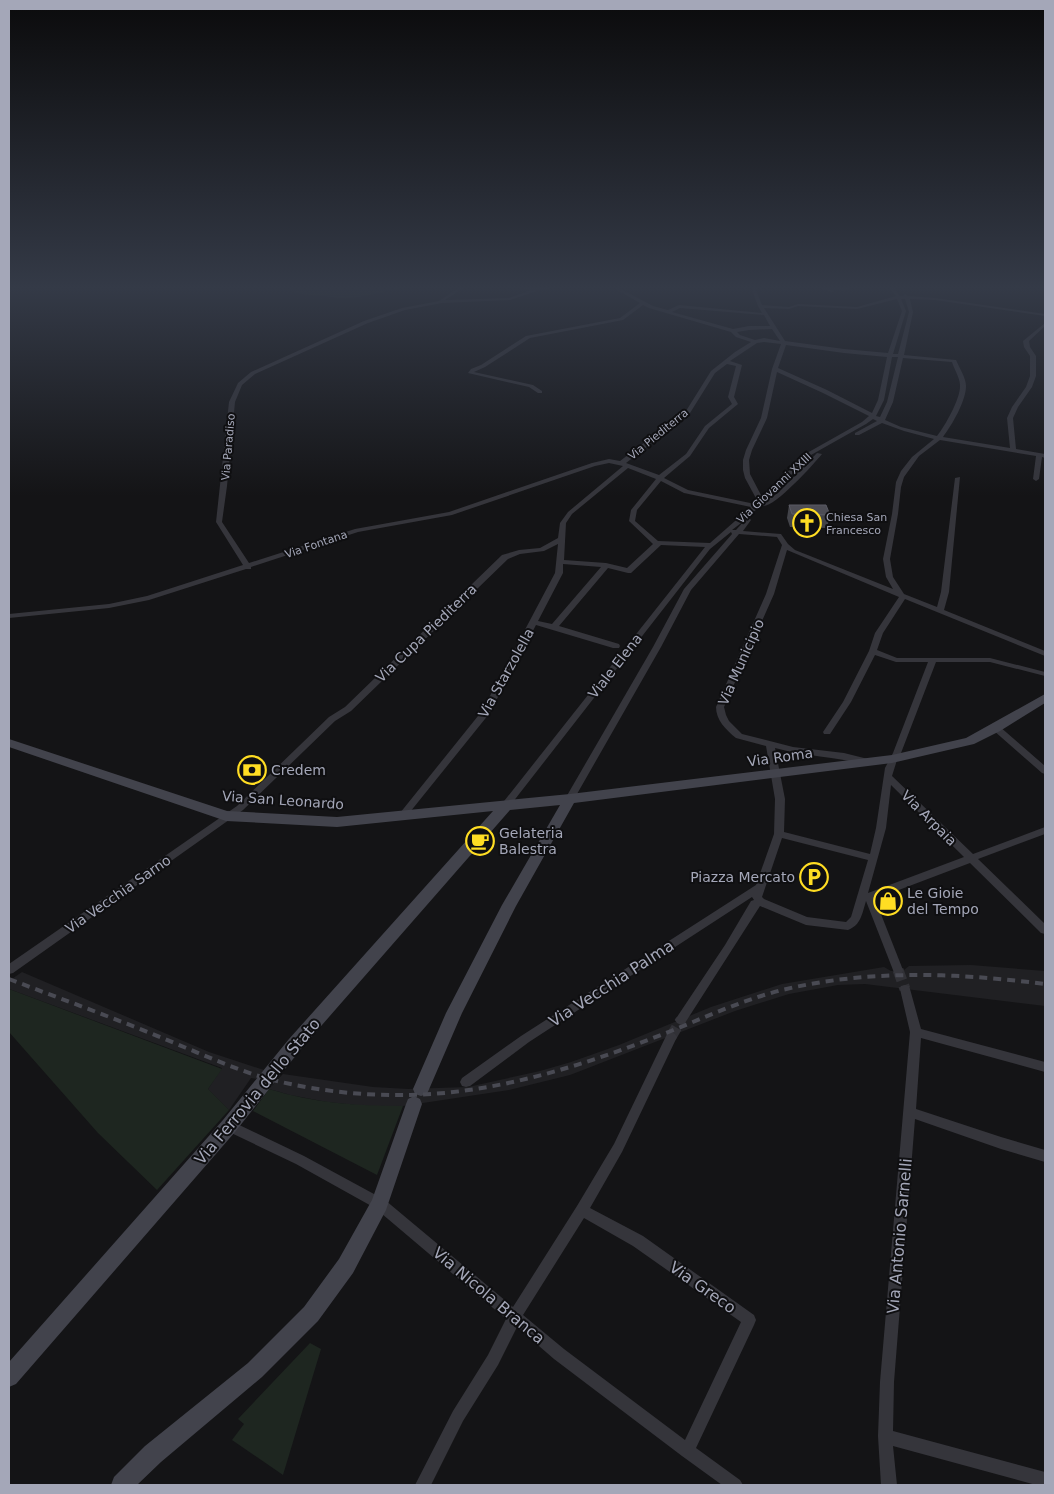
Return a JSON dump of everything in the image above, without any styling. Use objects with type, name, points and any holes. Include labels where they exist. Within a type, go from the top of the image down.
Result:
[{"type":"main road","name":"Via Roma","points":[[506,805],[777,774],[892,758],[970,740],[996,728],[1045,698]]},
{"type":"main road","name":"Via San Leonardo","points":[[9,743],[226,816],[337,822],[506,805]]},
{"type":"main road","points":[[122,1485],[153,1454],[255,1370],[310,1314],[346,1266],[380,1204],[418,1097],[454,1013],[505,913],[570,799]]},
{"type":"main road","name":"Via Ferrovia dello Stato","points":[[9,1377],[229,1126],[294,1044],[506,805]]},
{"type":"street","name":"Via Paradiso","points":[[248,567],[219,522],[232,402],[240,384],[252,373],[287,357]]},
{"type":"street","points":[[497,357],[483,366],[472,370],[471,373],[531,386],[540,392]]},
{"type":"street","name":"Via Piediterra","points":[[624,464],[688,412],[713,372],[733,357]]},
{"type":"street","points":[[759,504],[746,470],[746,458],[750,445],[768,408],[775,369],[779,357]]},
{"type":"street","points":[[873,416],[881,400],[890,357]]},
{"type":"street","points":[[880,421],[890,402],[901,357]]},
{"type":"street","points":[[903,597],[889,578],[886,565],[886,549],[894,520],[901,477],[917,454],[938,438],[947,426],[962,391],[963,384],[954,361],[916,357]]},
{"type":"street","points":[[1014,449],[1010,418],[1015,407],[1027,392],[1033,376],[1033,357]]},
{"type":"street","points":[[712,545],[659,543],[632,521],[634,510],[660,478],[688,455],[707,427],[736,404],[731,396],[740,364],[725,362]]},
{"type":"street","points":[[775,369],[880,421],[906,430],[938,438],[1042,455],[1036,479]]},
{"type":"street","name":"Via Giovanni XXIII","points":[[731,531],[810,454],[873,416]]},
{"type":"street","name":"Via Giovanni XXIII","points":[[731,531],[780,494],[817,455],[880,421]]},
{"type":"street","name":"Via Fontana","points":[[9,616],[109,606],[149,598],[356,530],[450,514],[594,464],[609,461],[624,464]]},
{"type":"street","points":[[560,540],[563,523],[570,513],[624,464],[660,478],[686,492],[759,504]]},
{"type":"street","points":[[940,611],[945,592],[958,478]]},
{"type":"street","points":[[731,531],[779,535],[785,545],[793,551],[1045,654]]},
{"type":"street","name":"Viale Elena","points":[[506,805],[712,545],[731,531]]},
{"type":"street","name":"Viale Elena","points":[[570,799],[658,647],[688,589],[731,531]]},
{"type":"street","name":"Via Starzolella","points":[[403,815],[486,712],[554,584],[561,562],[560,540]]},
{"type":"street","name":"Via Cupa Piediterra","points":[[226,816],[240,808],[332,719],[348,709],[505,557],[520,552],[542,550],[560,540]]},
{"type":"street","points":[[561,562],[606,565],[628,571],[659,543]]},
{"type":"street","name":"Via Municipio","points":[[785,545],[770,594],[730,682],[720,711],[732,732],[739,736],[770,745],[865,761]]},
{"type":"street","points":[[554,627],[606,565]]},
{"type":"street","points":[[827,732],[847,702],[874,651],[879,633],[903,597]]},
{"type":"street","points":[[534,622],[616,646]]},
{"type":"street","points":[[874,651],[896,660],[990,660],[1045,674]]},
{"type":"street","points":[[770,745],[777,774],[780,799],[779,834],[757,897],[760,902],[806,921],[848,926],[856,918],[866,894],[881,826],[883,797],[889,778],[892,758],[897,752],[933,661]]},
{"type":"street","points":[[996,728],[1045,771]]},
{"type":"street","name":"Via Arpaia","points":[[889,778],[1045,930]]},
{"type":"street","name":"Via Vecchia Sarno","points":[[9,970],[226,816]]},
{"type":"street","points":[[866,894],[1045,830]]},
{"type":"street","points":[[779,834],[873,858]]},
{"type":"street","name":"Via Vecchia Palma","points":[[466,1082],[525,1039],[759,888]]},
{"type":"street","points":[[866,894],[898,970]]},
{"type":"street","points":[[682,1020],[712,971],[735,941],[755,904],[760,902]]},
{"type":"street","name":"Via Antonio Sarnelli","points":[[890,1485],[886,1436],[892,1319],[916,1032],[905,989]]},
{"type":"street","points":[[916,1032],[1045,1066]]},
{"type":"street","points":[[423,1485],[458,1416],[493,1360],[515,1316],[582,1210],[618,1148],[671,1037]]},
{"type":"street","points":[[910,1112],[1045,1156]]},
{"type":"street","name":"Via Nicola Branca","points":[[229,1126],[300,1160],[380,1204],[559,1354],[687,1452],[735,1485]]},
{"type":"street","name":"Via Greco","points":[[582,1210],[638,1242],[749,1320],[687,1452]]},
{"type":"street","points":[[886,1436],[1045,1480]]},
{"type":"shaded area","points":[[971,965],[1045,971],[1045,1006],[865,984],[838,985],[789,994],[735,1011],[570,1075],[509,1090],[403,1106],[365,1106],[327,1102],[269,1089],[283,1074],[373,1087],[408,1089],[468,1087],[571,1062],[619,1045],[711,1007],[782,984],[884,967],[891,971],[904,970],[909,966]]},
{"type":"shaded area","points":[[22,972],[209,1052],[264,1070],[257,1079],[251,1078],[229,1110],[208,1089],[222,1068],[9,989],[9,981]]},
{"type":"shaded area","points":[[9,989],[222,1069],[208,1089],[229,1110],[157,1190],[98,1133],[9,1032]]},
{"type":"shaded area","points":[[269,1089],[319,1101],[403,1106],[377,1175],[253,1111]]},
{"type":"shaded area","points":[[310,1343],[321,1349],[283,1475],[232,1440],[244,1424],[238,1419]]},
{"type":"building","points":[[789,505],[826,505],[830,515],[792,514]]},
{"type":"tunnel","points":[[898,970],[905,989]]},
{"type":"tunnel","points":[[671,1037],[681,1020]]},
{"type":"railway","points":[[9,979],[255,1075],[293,1085],[332,1091],[391,1095],[444,1093],[477,1089],[543,1075],[608,1055],[753,999],[815,983],[881,976],[914,975],[979,977],[1045,984]]},
{"type":"place","name":"Chiesa San Francesco","points":[[807,523]]},
{"type":"place","name":"Credem","points":[[252,770]]},
{"type":"place","name":"Gelateria Balestra","points":[[480,841]]},
{"type":"place","name":"Piazza Mercato","points":[[814,877]]},
{"type":"place","name":"Le Gioie del Tempo","points":[[888,901]]}]
